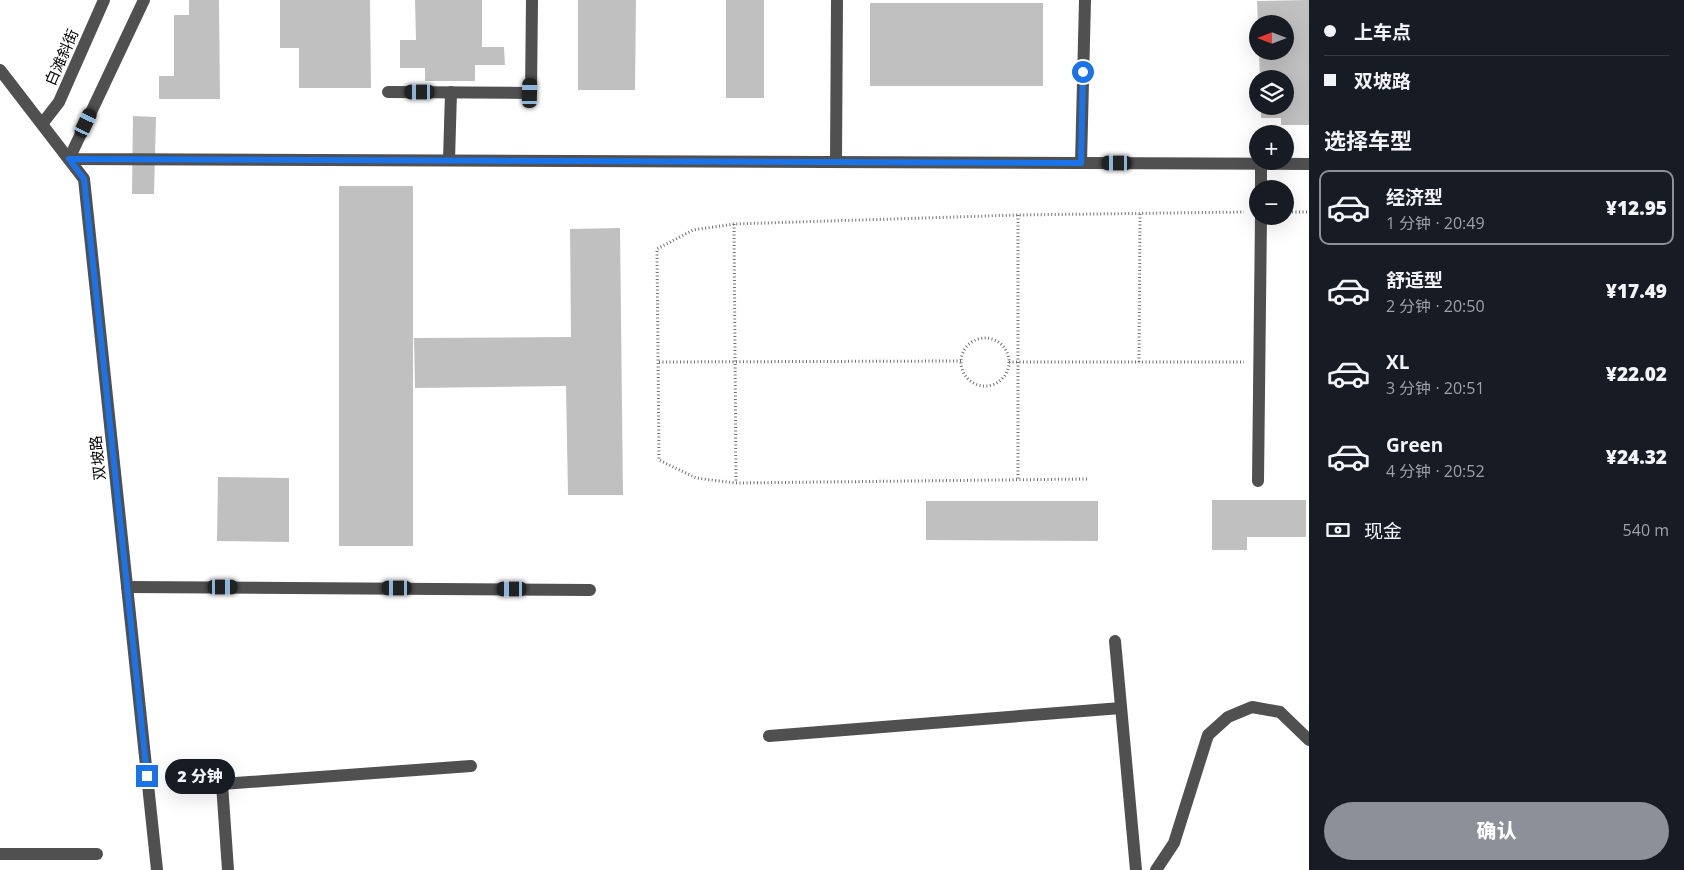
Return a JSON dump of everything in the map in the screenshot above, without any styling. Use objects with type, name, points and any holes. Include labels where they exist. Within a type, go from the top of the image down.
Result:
[{"type":"street","name":"白滩斜街","points":[[42,124],[59,102],[104,0]]},
{"type":"street","points":[[144,0],[69,159],[1249,164]]},
{"type":"street","points":[[388,92],[530,93],[532,0]]},
{"type":"street","points":[[836,162],[837,0]]},
{"type":"street","points":[[1081,163],[1085,0]]},
{"type":"street","name":"双坡路","points":[[0,70],[84,179],[156,870]]},
{"type":"street","points":[[449,160],[451,92]]},
{"type":"street","points":[[1294,164],[1309,164]]},
{"type":"street","points":[[1258,480],[1261,225]]},
{"type":"street","points":[[127,587],[590,590]]},
{"type":"street","points":[[1115,641],[1136,870]]},
{"type":"street","points":[[1156,870],[1174,843],[1208,735],[1228,717],[1252,707],[1280,712],[1309,740]]},
{"type":"street","points":[[769,736],[1121,708]]},
{"type":"street","points":[[228,870],[222,784],[471,766]]},
{"type":"street","points":[[0,854],[97,854]]},
{"type":"path","points":[[1087,480],[736,483],[696,478],[659,460],[657,249],[693,230],[734,224],[1018,215],[1248,212]]},
{"type":"path","points":[[1294,212],[1309,212]]},
{"type":"path","points":[[1139,362],[1140,214]]},
{"type":"path","points":[[1018,215],[1018,480]]},
{"type":"path","points":[[734,224],[736,483]]},
{"type":"path","points":[[988,338],[996,340],[1002,345],[1009,362],[1007,373],[1002,379],[995,384],[979,386],[965,377],[961,361],[962,353],[967,346],[974,341],[988,338]]},
{"type":"path","points":[[659,362],[961,361]]},
{"type":"path","points":[[1009,362],[1260,362]]},
{"type":"building","points":[[189,0],[219,0],[220,99],[159,99],[159,76],[174,76],[174,15],[189,15]]},
{"type":"building","points":[[280,0],[370,0],[371,88],[299,88],[299,48],[280,48]]},
{"type":"building","points":[[415,0],[482,0],[482,47],[504,47],[505,65],[475,65],[475,81],[425,81],[425,68],[400,68],[400,40],[416,40]]},
{"type":"building","points":[[578,0],[636,0],[635,90],[578,90]]},
{"type":"building","points":[[726,0],[764,0],[764,98],[726,98]]},
{"type":"building","points":[[1309,0],[1309,125],[1281,125],[1281,118],[1261,118],[1261,115],[1294,115],[1294,70],[1260,70],[1259,60],[1294,60],[1294,15],[1258,15],[1257,1]]},
{"type":"building","points":[[870,3],[1043,3],[1043,86],[870,86]]},
{"type":"building","points":[[133,116],[156,117],[154,194],[132,194]]},
{"type":"building","points":[[339,186],[413,186],[413,546],[339,546]]},
{"type":"building","points":[[620,228],[623,495],[568,495],[566,386],[415,388],[414,338],[571,337],[570,229]]},
{"type":"building","points":[[218,477],[289,478],[289,542],[217,541]]},
{"type":"building","points":[[1212,500],[1306,500],[1306,537],[1247,537],[1247,550],[1212,550]]},
{"type":"building","points":[[926,501],[1098,501],[1098,541],[926,540]]},
{"type":"route","points":[[147,776],[84,179],[69,159],[1081,163],[1083,72]]}]
